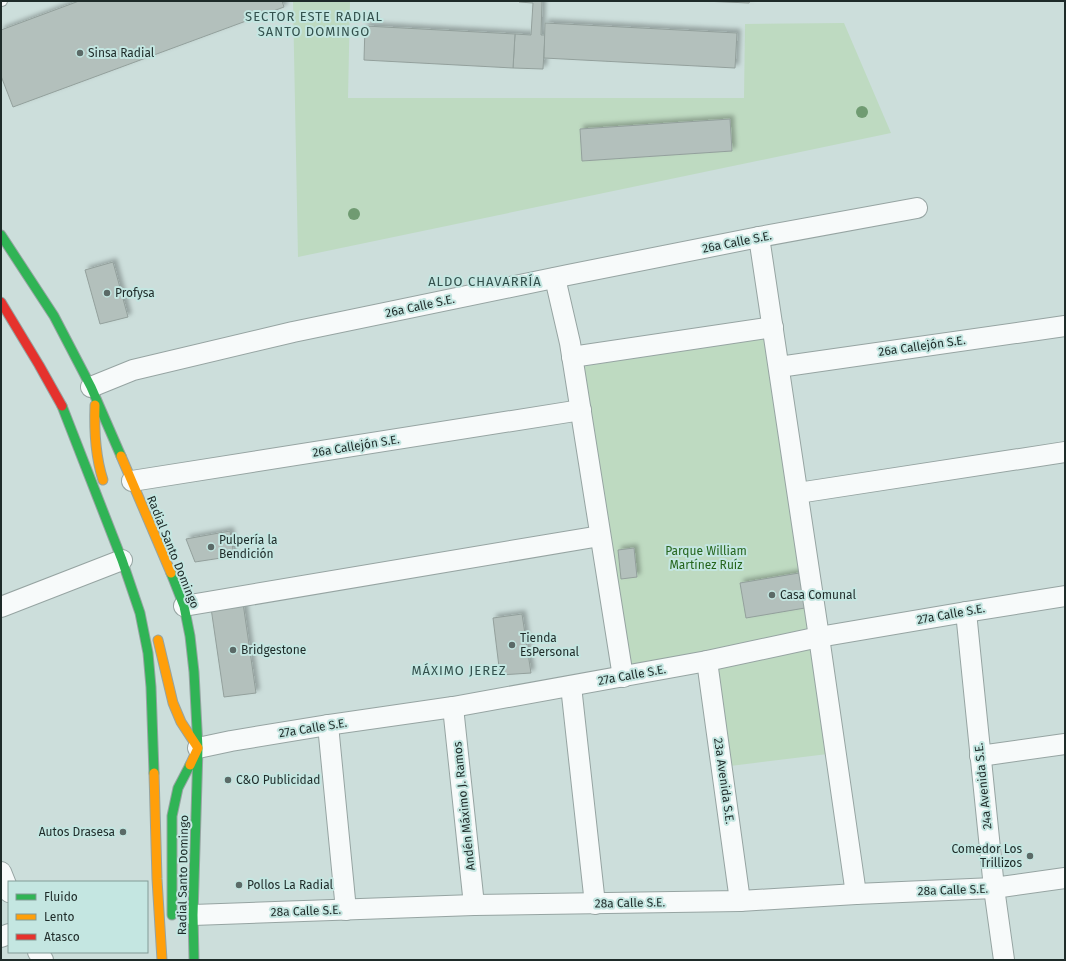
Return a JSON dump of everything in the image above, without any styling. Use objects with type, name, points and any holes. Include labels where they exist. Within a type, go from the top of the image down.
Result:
[{"type":"main road","name":"Radial Santo Domingo","points":[[1,235],[54,316],[93,392],[166,560],[184,606],[190,636],[194,672],[198,748],[193,915],[194,960]]},
{"type":"main road","name":"Radial Santo Domingo","points":[[2,304],[60,402],[122,560],[140,613],[148,653],[152,701],[152,881],[162,960]]},
{"type":"main road","points":[[93,392],[98,467],[105,487]]},
{"type":"main road","points":[[116,520],[122,560],[149,613]]},
{"type":"main road","points":[[156,635],[173,703],[181,722],[198,748],[178,788],[172,816],[172,923]]},
{"type":"street","name":"26a Calle S.E.","points":[[93,392],[133,370],[293,332],[759,237],[917,208]]},
{"type":"street","points":[[759,237],[774,327],[856,894]]},
{"type":"street","points":[[555,278],[570,344],[623,677]]},
{"type":"street","name":"26a Callejón S.E.","points":[[779,367],[1065,326]]},
{"type":"street","points":[[572,357],[774,327]]},
{"type":"street","name":"26a Callejón S.E.","points":[[132,481],[581,410]]},
{"type":"street","points":[[798,493],[1065,452]]},
{"type":"street","points":[[184,606],[600,536]]},
{"type":"street","points":[[1,608],[122,560]]},
{"type":"street","name":"27a Calle S.E.","points":[[198,748],[328,725],[453,707],[707,661],[819,637],[1065,596]]},
{"type":"street","name":"24a Avenida S.E.","points":[[966,612],[994,888],[1004,960]]},
{"type":"street","name":"23a Avenida S.E.","points":[[707,661],[740,900]]},
{"type":"street","points":[[571,686],[595,904]]},
{"type":"street","name":"Andén Máximo J. Ramos","points":[[453,707],[474,905]]},
{"type":"street","points":[[328,725],[346,910]]},
{"type":"street","points":[[980,756],[1065,744]]},
{"type":"street","points":[[1,872],[8,890]]},
{"type":"street","name":"28a Calle S.E.","points":[[193,915],[474,905],[595,904],[740,900],[994,888],[1065,878]]},
{"type":"green space","points":[[293,1],[350,1],[348,98],[744,98],[745,24],[844,23],[891,133],[298,257]]},
{"type":"green space","name":"Parque William Martínez Ruíz","points":[[772,334],[817,636],[623,677],[581,367]]},
{"type":"green space","points":[[819,637],[836,753],[722,767],[707,661]]},
{"type":"building","name":"Sinsa Radial","points":[[79,1],[282,1],[284,7],[13,107],[1,76],[1,30]]},
{"type":"building","points":[[519,1],[542,1],[541,35],[545,35],[543,69],[513,68],[515,34],[531,35],[533,3]]},
{"type":"building","points":[[702,1],[750,1],[749,3]]},
{"type":"building","points":[[545,23],[737,33],[735,68],[544,58]]},
{"type":"building","points":[[365,26],[515,34],[513,68],[364,60]]},
{"type":"building","points":[[730,119],[732,151],[582,161],[580,129]]},
{"type":"building","name":"Profysa","points":[[113,262],[128,317],[100,324],[85,270]]},
{"type":"building","name":"Pulpería la Bendición","points":[[230,531],[234,556],[195,562],[186,539]]},
{"type":"building","points":[[634,548],[637,577],[621,579],[618,550]]},
{"type":"building","name":"Casa Comunal","points":[[799,573],[805,608],[746,618],[740,583]]},
{"type":"building","name":"Bridgestone","points":[[243,603],[256,693],[224,697],[211,608]]},
{"type":"building","name":"Tienda EsPersonal","points":[[522,614],[531,673],[500,675],[493,618]]},
{"type":"traffic: fast","points":[[1,235],[54,316],[91,387],[121,456]]},
{"type":"traffic: fast","points":[[62,406],[122,560],[140,613],[148,653],[151,687],[154,773]]},
{"type":"traffic: fast","points":[[171,573],[184,606],[190,636],[194,672],[198,748],[193,915],[194,960]]},
{"type":"traffic: fast","points":[[172,915],[172,816],[178,788],[190,765]]},
{"type":"traffic: slow","points":[[95,405],[96,443],[98,461],[103,480]]},
{"type":"traffic: slow","points":[[121,456],[171,573]]},
{"type":"traffic: slow","points":[[158,640],[173,703],[181,722],[198,748],[190,765]]},
{"type":"traffic: slow","points":[[154,773],[157,879],[162,960]]},
{"type":"traffic: jam","points":[[1,302],[62,406]]},
{"type":"place","name":"Sinsa Radial","points":[[80,53]]},
{"type":"place","name":"Profysa","points":[[107,293]]},
{"type":"place","name":"Pulpería la Bendición","points":[[211,547]]},
{"type":"place","name":"Casa Comunal","points":[[772,595]]},
{"type":"place","name":"Tienda EsPersonal","points":[[512,645]]},
{"type":"place","name":"Bridgestone","points":[[233,650]]},
{"type":"place","name":"C&O Publicidad","points":[[228,780]]},
{"type":"place","name":"Autos Drasesa","points":[[123,832]]},
{"type":"place","name":"Comedor Los Trillizos","points":[[1030,856]]},
{"type":"place","name":"Pollos La Radial","points":[[239,885]]},
{"type":"district","name":"SECTOR ESTE RADIAL SANTO DOMINGO","points":[[314,24]]},
{"type":"district","name":"ALDO CHAVARRÍA","points":[[485,281]]},
{"type":"district","name":"MÁXIMO JEREZ","points":[[459,670]]}]
